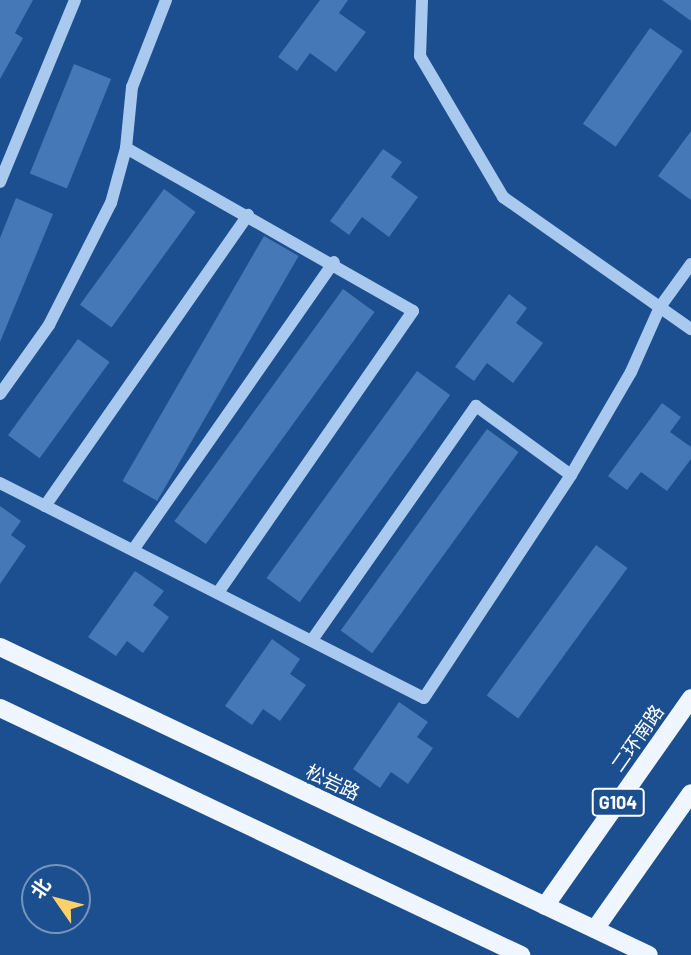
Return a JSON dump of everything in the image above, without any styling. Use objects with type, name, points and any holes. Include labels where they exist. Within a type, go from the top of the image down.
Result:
[{"type":"main road","name":"松岩路","points":[[0,647],[649,955]]},
{"type":"main road","name":"二环南路","points":[[545,906],[691,698]]},
{"type":"main road","points":[[0,708],[521,955]]},
{"type":"main road","name":"G104","points":[[595,929],[691,793]]},
{"type":"street","points":[[0,182],[75,0]]},
{"type":"street","points":[[0,394],[49,325],[111,203],[126,148],[132,88],[166,0]]},
{"type":"street","points":[[422,0],[420,56],[503,197],[691,329]]},
{"type":"street","points":[[126,148],[334,262],[413,311],[218,593]]},
{"type":"street","points":[[45,506],[248,215]]},
{"type":"street","points":[[133,550],[334,262]]},
{"type":"street","points":[[0,483],[424,698],[571,475],[631,372],[660,307],[691,264]]},
{"type":"street","points":[[312,640],[476,405],[571,475]]},
{"type":"building","points":[[0,0],[33,0],[15,33],[23,38],[0,79]]},
{"type":"building","points":[[320,0],[348,0],[339,13],[366,32],[336,72],[310,53],[297,71],[278,57]]},
{"type":"building","points":[[662,0],[691,0],[691,21]]},
{"type":"building","points":[[650,28],[683,51],[616,147],[583,124]]},
{"type":"building","points":[[74,64],[111,79],[67,188],[30,173]]},
{"type":"building","points":[[691,131],[691,200],[658,176]]},
{"type":"building","points":[[383,149],[402,162],[391,177],[418,197],[389,237],[362,217],[349,235],[330,221]]},
{"type":"building","points":[[164,189],[196,212],[111,328],[80,305]]},
{"type":"building","points":[[16,198],[53,214],[0,342],[0,238]]},
{"type":"building","points":[[264,236],[299,256],[157,501],[123,481]]},
{"type":"building","points":[[343,289],[375,312],[206,544],[174,521]]},
{"type":"building","points":[[509,294],[527,308],[516,323],[543,343],[513,383],[487,363],[474,381],[455,367]]},
{"type":"building","points":[[78,339],[110,362],[40,458],[8,435]]},
{"type":"building","points":[[417,371],[450,395],[300,602],[267,578]]},
{"type":"building","points":[[662,403],[681,417],[670,432],[691,447],[691,459],[667,491],[641,472],[627,490],[608,476]]},
{"type":"building","points":[[487,429],[519,452],[372,653],[341,630]]},
{"type":"building","points":[[0,506],[21,521],[11,535],[26,546],[0,584]]},
{"type":"building","points":[[596,545],[628,568],[518,718],[487,695]]},
{"type":"building","points":[[135,571],[164,591],[153,605],[169,617],[143,653],[127,641],[116,656],[88,637]]},
{"type":"building","points":[[272,639],[300,659],[290,674],[306,685],[280,721],[263,709],[252,725],[225,706]]},
{"type":"building","points":[[399,702],[428,722],[417,737],[433,748],[408,784],[391,772],[380,788],[353,769]]}]
